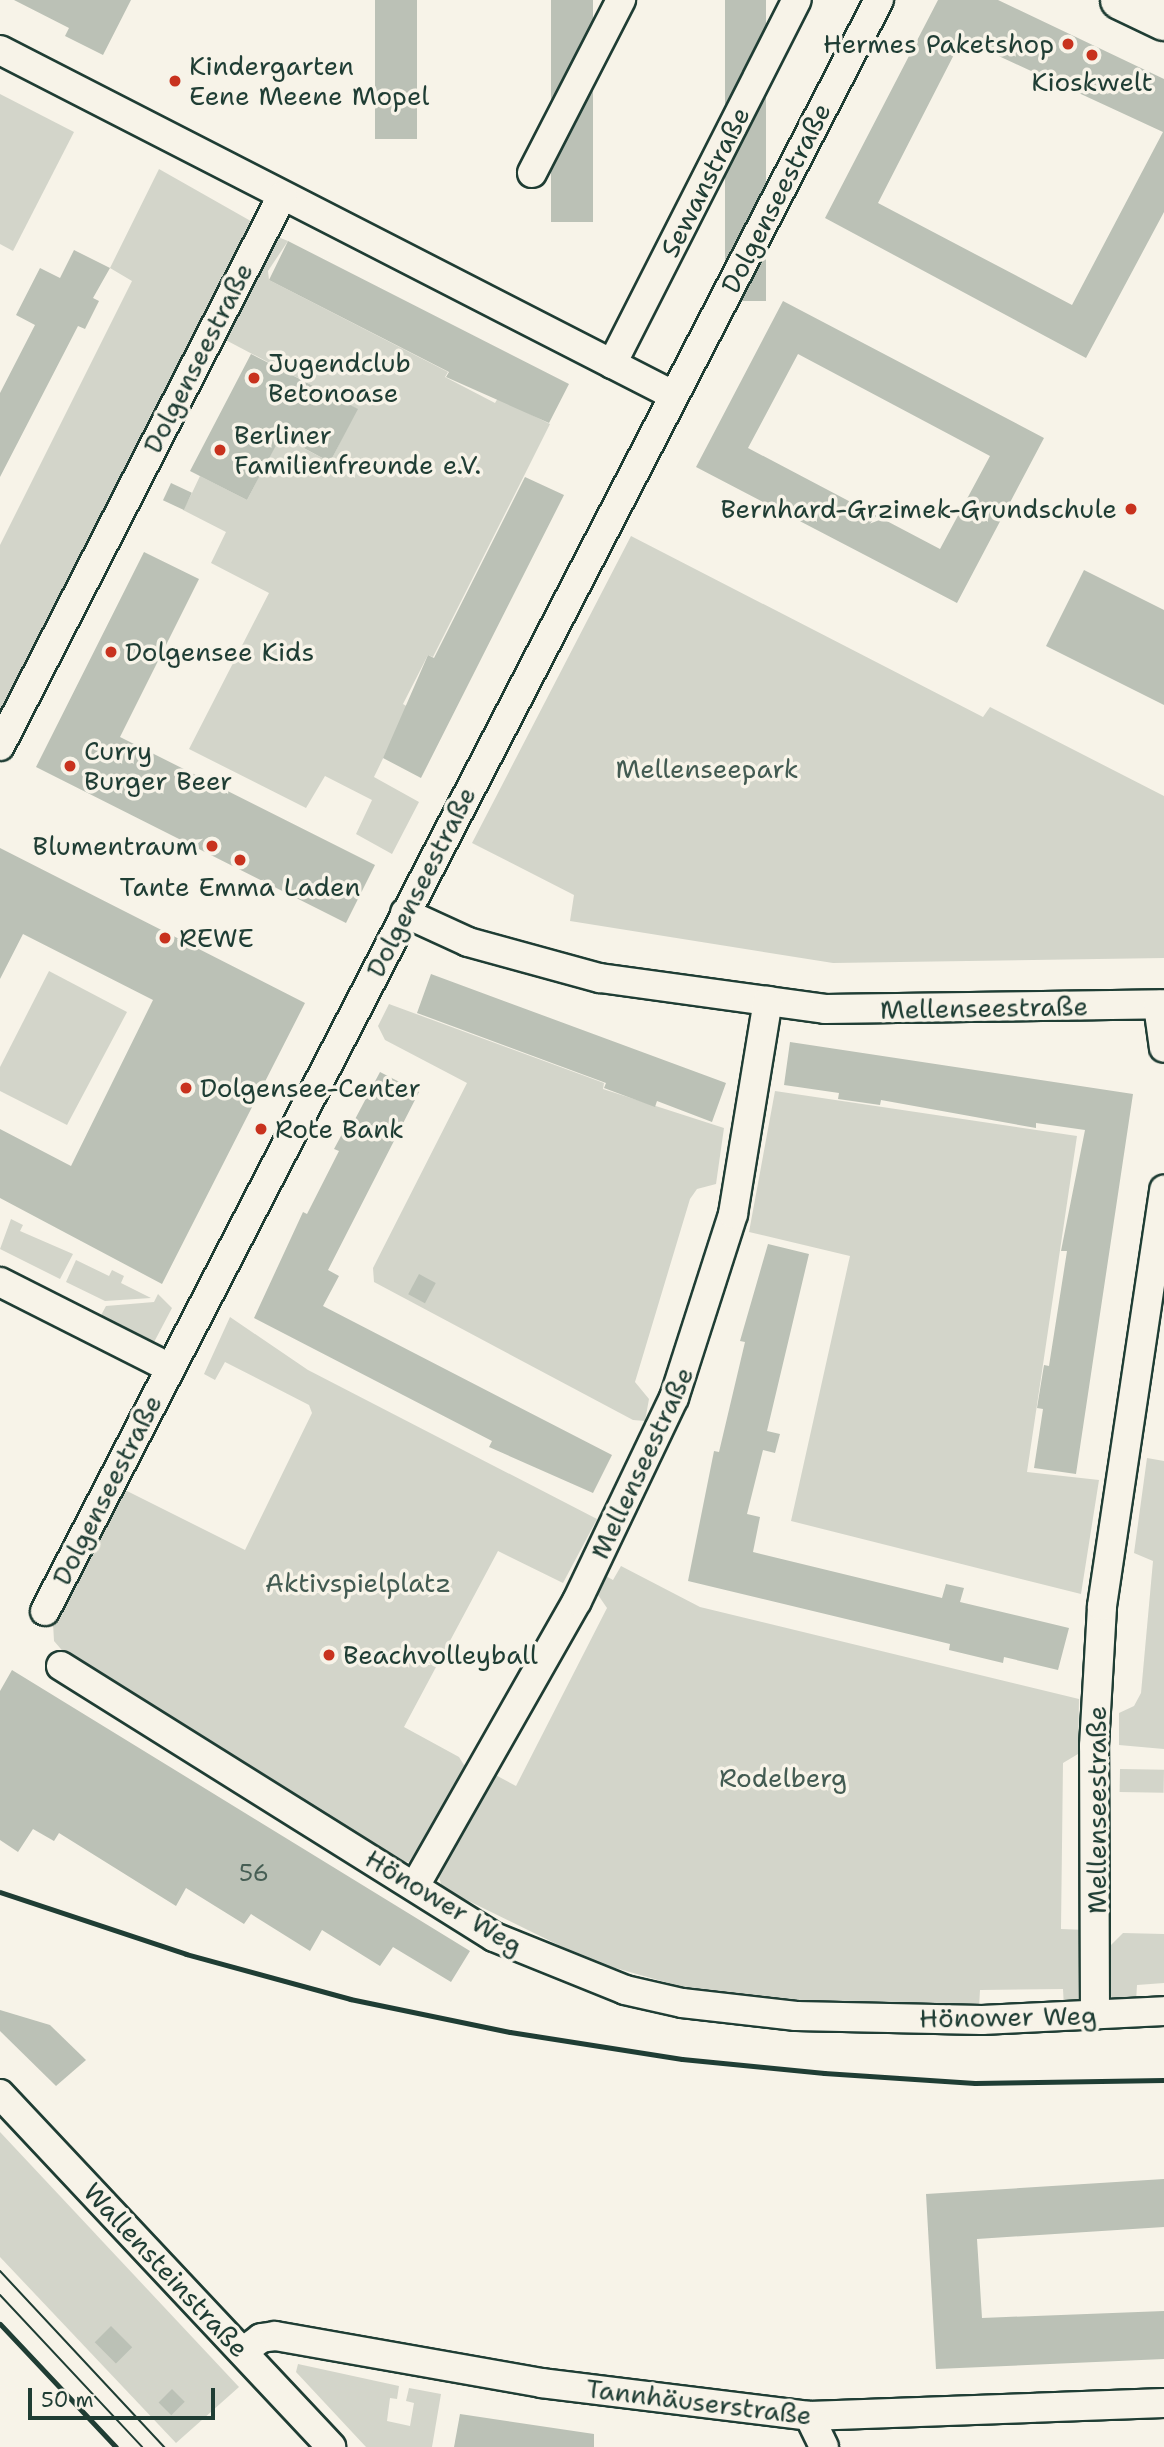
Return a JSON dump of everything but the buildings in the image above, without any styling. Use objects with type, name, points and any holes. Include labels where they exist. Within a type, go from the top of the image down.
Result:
[{"type":"street","points":[[532,173],[621,0]]},
{"type":"street","name":"Sewanstraße","points":[[612,364],[797,0]]},
{"type":"street","name":"Dolgenseestraße","points":[[45,1611],[879,0]]},
{"type":"street","points":[[1120,0],[1164,21]]},
{"type":"street","points":[[0,50],[673,395]]},
{"type":"street","name":"Dolgenseestraße","points":[[0,746],[282,196]]},
{"type":"street","name":"Mellenseestraße","points":[[405,913],[468,942],[600,978],[825,1009],[949,1011],[1161,1004],[1164,1048]]},
{"type":"street","name":"Mellenseestraße","points":[[415,1886],[577,1601],[656,1442],[694,1347],[733,1214],[768,1001]]},
{"type":"street","name":"Mellenseestraße","points":[[1095,2015],[1094,1802],[1102,1606],[1164,1190]]},
{"type":"street","name":"Dolgenseestraße","points":[[0,1282],[170,1368]]},
{"type":"street","name":"Hönower Weg","points":[[61,1666],[494,1937],[561,1967],[682,2003],[796,2016],[905,2020],[1164,2011]]},
{"type":"street","name":"Wallensteinstraße","points":[[0,2094],[244,2351],[331,2447]]},
{"type":"street","name":"Tannhäuserstraße","points":[[244,2351],[261,2338],[275,2336],[541,2383],[809,2416],[1164,2403]]},
{"type":"street","points":[[809,2416],[824,2447]]},
{"type":"green space","points":[[0,94],[74,132],[13,251],[0,244]]},
{"type":"green space","points":[[159,169],[256,224],[0,724],[0,545],[132,281],[110,268]]},
{"type":"green space","points":[[273,235],[288,241],[268,271],[269,280],[448,372],[445,377],[495,403],[498,398],[550,424],[433,657],[428,655],[403,704],[408,707],[374,777],[419,802],[392,854],[356,834],[372,800],[325,776],[306,808],[189,749],[269,593],[211,563],[226,532],[183,510],[200,476],[247,500],[273,450],[263,427],[330,462],[357,409],[220,337]]},
{"type":"green space","name":"Mellenseepark","points":[[631,536],[983,717],[990,707],[1164,796],[1164,958],[833,963],[570,921],[574,895],[472,843]]},
{"type":"green space","points":[[49,971],[127,1012],[67,1125],[0,1091],[0,1067]]},
{"type":"green space","points":[[389,1004],[604,1083],[603,1089],[724,1128],[716,1184],[697,1189],[690,1199],[635,1382],[649,1399],[645,1421],[633,1420],[374,1282],[373,1268],[467,1083],[385,1040],[378,1026]]},
{"type":"green space","points":[[775,1091],[1077,1136],[1027,1472],[1099,1480],[1081,1594],[791,1521],[850,1256],[749,1232]]},
{"type":"green space","points":[[11,1219],[23,1225],[20,1231],[73,1254],[60,1279],[0,1249]]},
{"type":"green space","points":[[76,1260],[109,1276],[112,1270],[124,1276],[121,1283],[151,1298],[105,1301],[66,1282]]},
{"type":"green space","points":[[158,1294],[172,1308],[152,1346],[98,1321],[106,1306],[154,1302]]},
{"type":"green space","name":"Aktivspielplatz","points":[[230,1317],[308,1370],[597,1519],[563,1583],[498,1551],[404,1727],[459,1757],[467,1770],[409,1862],[396,1861],[73,1663],[54,1641],[53,1623],[121,1488],[245,1550],[312,1413],[309,1405],[225,1362],[215,1380],[204,1374]]},
{"type":"green space","points":[[1147,1458],[1164,1461],[1164,1749],[1119,1745],[1119,1713],[1134,1706],[1141,1693],[1153,1561],[1134,1553]]},
{"type":"green space","name":"Rodelberg","points":[[621,1566],[700,1607],[1079,1699],[1078,1754],[1063,1763],[1061,1929],[1086,1930],[1085,1997],[1064,2008],[1063,1989],[980,1990],[979,2008],[800,2003],[700,1992],[591,1961],[442,1888],[437,1869],[490,1772],[516,1786],[607,1608],[596,1592],[604,1575],[613,1580]]},
{"type":"green space","points":[[1120,1769],[1164,1770],[1164,1793],[1120,1792]]},
{"type":"green space","points":[[1123,1933],[1164,1934],[1164,1983],[1137,1985],[1136,2002],[1114,2001],[1111,1996],[1103,1953]]},
{"type":"green space","points":[[0,2132],[239,2387],[176,2443],[0,2257]]},
{"type":"green space","points":[[298,2364],[399,2386],[397,2399],[390,2398],[387,2421],[410,2426],[414,2403],[406,2401],[409,2388],[441,2394],[432,2447],[366,2447],[296,2372]]},
{"type":"tram line","points":[[0,2271],[164,2447]]},
{"type":"tram line","points":[[0,2295],[142,2447]]},
{"type":"railway","points":[[0,1892],[186,1954],[350,1999],[510,2032],[682,2059],[824,2073],[975,2083],[1164,2080]]},
{"type":"railway","points":[[0,2324],[116,2447]]},
{"type":"place","name":"Hermes Paketshop","points":[[1068,44]]},
{"type":"place","name":"Kioskwelt","points":[[1092,55]]},
{"type":"place","name":"Kindergarten Eene Meene Mopel","points":[[175,81]]},
{"type":"place","name":"Jugendclub Betonoase","points":[[254,378]]},
{"type":"place","name":"Berliner Familienfreunde e.V.","points":[[220,450]]},
{"type":"place","name":"Bernhard-Grzimek-Grundschule","points":[[1131,509]]},
{"type":"place","name":"Dolgensee Kids","points":[[111,652]]},
{"type":"place","name":"Curry Burger Beer","points":[[70,766]]},
{"type":"place","name":"Blumentraum","points":[[212,846]]},
{"type":"place","name":"Tante Emma Laden","points":[[240,860]]},
{"type":"place","name":"REWE","points":[[165,938]]},
{"type":"place","name":"Dolgensee-Center","points":[[186,1088]]},
{"type":"place","name":"Rote Bank","points":[[261,1129]]},
{"type":"place","name":"Beachvolleyball","points":[[329,1655]]}]
